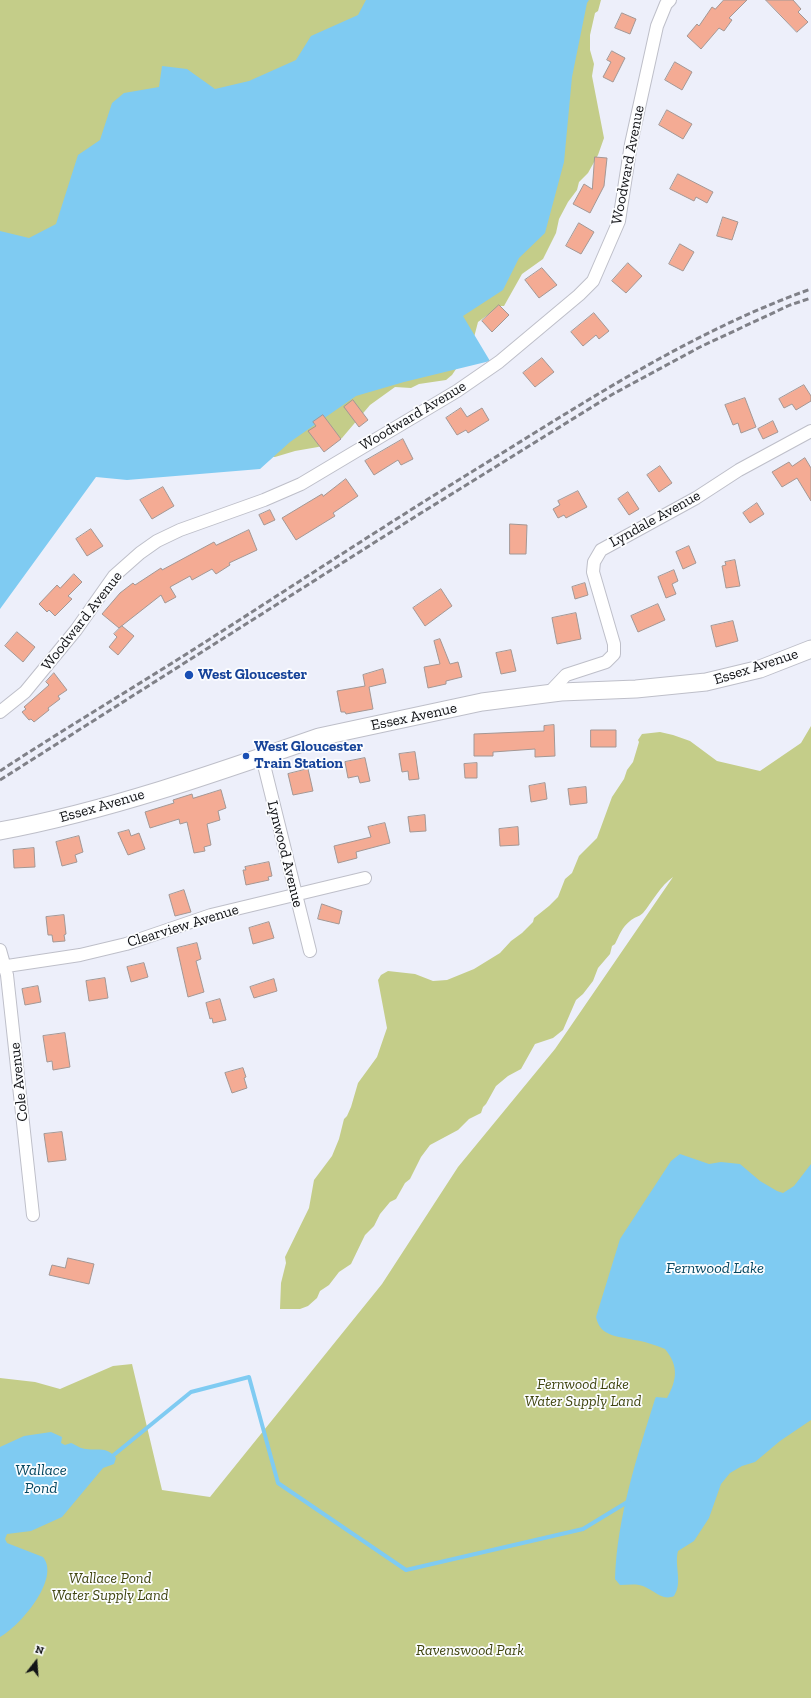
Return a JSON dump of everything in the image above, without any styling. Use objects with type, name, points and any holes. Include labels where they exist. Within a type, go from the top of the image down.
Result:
[{"type":"street","name":"Woodward Avenue","points":[[0,712],[25,692],[76,630],[114,576],[140,553],[157,541],[180,530],[264,500],[301,484],[457,391],[499,362],[579,295],[593,281],[619,221],[631,144],[657,26],[666,4],[670,0]]},
{"type":"street","name":"Lyndale Avenue","points":[[548,694],[566,675],[606,662],[614,654],[614,644],[593,572],[594,562],[600,550],[696,498],[739,470],[811,431]]},
{"type":"street","name":"Essex Avenue","points":[[0,831],[36,824],[124,801],[262,757],[319,737],[482,702],[561,692],[636,689],[706,682],[760,669],[811,649]]},
{"type":"street","name":"Lynwood Avenue","points":[[262,757],[310,951]]},
{"type":"street","name":"Clearview Avenue","points":[[2,966],[80,955],[126,944],[211,915],[366,878]]},
{"type":"street","name":"Cole Avenue","points":[[0,950],[2,966],[7,975],[33,1215]]},
{"type":"green space","points":[[0,0],[601,0],[598,11],[595,13],[590,35],[590,50],[594,64],[592,76],[604,138],[598,155],[588,173],[579,182],[577,190],[568,202],[559,219],[556,233],[543,259],[522,274],[504,306],[500,306],[478,322],[472,345],[452,375],[446,380],[419,384],[411,388],[395,387],[370,405],[342,438],[318,447],[295,451],[275,457],[96,451],[0,582]]},
{"type":"green space","name":"Fernwood Lake Water Supply Land","points":[[811,726],[811,1698],[0,1698],[0,1378],[35,1382],[60,1389],[113,1366],[132,1364],[162,1490],[210,1497],[382,1284],[458,1167],[555,1049],[673,877],[660,889],[643,913],[627,923],[615,944],[612,946],[610,954],[598,968],[593,981],[583,994],[576,1000],[563,1030],[553,1038],[535,1044],[521,1069],[508,1076],[496,1086],[481,1113],[469,1119],[458,1130],[430,1145],[421,1157],[410,1179],[405,1183],[396,1199],[390,1202],[380,1214],[374,1226],[365,1235],[351,1264],[339,1272],[329,1285],[320,1291],[317,1298],[308,1306],[300,1309],[280,1309],[281,1283],[286,1263],[285,1257],[309,1208],[314,1180],[332,1156],[339,1139],[344,1119],[351,1107],[358,1083],[377,1057],[387,1028],[378,980],[381,975],[388,971],[415,974],[433,981],[447,980],[474,969],[500,953],[511,941],[522,933],[533,922],[534,918],[558,897],[565,879],[572,873],[579,856],[597,838],[612,797],[633,762],[639,742],[638,740],[642,734],[660,732],[673,735],[690,741],[717,761],[760,771],[801,743]]},
{"type":"water","points":[[366,0],[589,0],[587,3],[572,77],[564,162],[545,233],[519,258],[503,290],[463,316],[490,361],[404,382],[356,396],[290,442],[260,469],[127,480],[96,477],[0,609],[0,231],[29,238],[56,224],[78,155],[100,140],[112,103],[124,93],[159,87],[162,66],[187,69],[215,89],[249,81],[296,60],[311,36],[358,15]]},
{"type":"water","name":"Fernwood Lake","points":[[680,1154],[709,1164],[721,1162],[740,1164],[760,1181],[783,1193],[794,1186],[811,1164],[811,1420],[780,1441],[755,1462],[742,1466],[730,1473],[721,1484],[709,1518],[694,1541],[678,1551],[677,1591],[674,1596],[665,1597],[644,1586],[620,1585],[615,1579],[624,1510],[635,1465],[655,1399],[656,1397],[667,1398],[673,1385],[675,1373],[673,1361],[665,1349],[646,1342],[616,1336],[606,1332],[598,1324],[596,1317],[620,1239],[671,1161]]},
{"type":"water","name":"Wallace Pond","points":[[51,1432],[62,1437],[61,1443],[65,1445],[71,1443],[84,1449],[106,1450],[116,1458],[114,1464],[103,1468],[62,1517],[31,1531],[7,1534],[5,1539],[7,1543],[43,1557],[47,1566],[47,1577],[35,1602],[27,1613],[8,1632],[0,1637],[0,1447],[24,1436]]},
{"type":"building","points":[[724,0],[747,0],[729,18],[732,20],[724,31],[719,28],[701,49],[687,36],[697,24],[699,26],[712,7],[715,9]]},
{"type":"building","points":[[766,0],[793,0],[801,9],[798,12],[808,22],[797,32]]},
{"type":"building","points":[[622,13],[636,19],[630,34],[615,28]]},
{"type":"building","points":[[612,51],[625,58],[613,82],[603,77],[611,62],[607,60]]},
{"type":"building","points":[[675,62],[692,72],[682,90],[665,80]]},
{"type":"building","points":[[667,110],[692,124],[683,139],[659,125]]},
{"type":"building","points":[[595,157],[607,158],[604,186],[590,213],[573,204],[584,184],[592,189]]},
{"type":"building","points":[[678,174],[713,192],[707,203],[696,197],[694,201],[670,189]]},
{"type":"building","points":[[723,217],[738,222],[732,240],[717,236]]},
{"type":"building","points":[[579,223],[594,232],[581,254],[566,246]]},
{"type":"building","points":[[680,244],[694,252],[683,271],[669,264]]},
{"type":"building","points":[[628,263],[642,276],[626,293],[612,281]]},
{"type":"building","points":[[542,268],[557,285],[539,298],[525,280]]},
{"type":"building","points":[[499,305],[509,315],[492,332],[482,321]]},
{"type":"building","points":[[594,313],[609,331],[599,339],[596,335],[583,346],[571,332]]},
{"type":"building","points":[[542,358],[554,372],[535,387],[523,373]]},
{"type":"building","points":[[804,385],[811,396],[811,401],[796,410],[792,404],[784,408],[779,399]]},
{"type":"building","points":[[745,398],[756,427],[741,433],[738,423],[733,425],[725,405]]},
{"type":"building","points":[[353,400],[368,420],[359,427],[344,407]]},
{"type":"building","points":[[461,408],[467,417],[482,408],[489,420],[468,433],[466,430],[457,435],[446,418]]},
{"type":"building","points":[[323,415],[341,439],[324,452],[308,431],[316,426],[313,422]]},
{"type":"building","points":[[773,421],[778,432],[763,439],[758,429]]},
{"type":"building","points":[[403,439],[413,459],[401,465],[398,460],[374,475],[365,461]]},
{"type":"building","points":[[805,458],[811,468],[811,501],[797,478],[782,487],[772,472],[789,462],[792,466]]},
{"type":"building","points":[[660,466],[672,483],[659,492],[647,475]]},
{"type":"building","points":[[346,479],[358,496],[333,513],[335,516],[296,540],[282,518],[322,494],[323,496]]},
{"type":"building","points":[[163,487],[174,506],[152,519],[140,500]]},
{"type":"building","points":[[578,491],[587,507],[566,518],[564,515],[558,518],[553,509],[560,505],[558,501]]},
{"type":"building","points":[[628,492],[639,509],[629,515],[618,499]]},
{"type":"building","points":[[757,503],[764,514],[750,523],[743,513]]},
{"type":"building","points":[[270,510],[275,520],[264,525],[259,515]]},
{"type":"building","points":[[510,524],[527,525],[526,554],[510,554]]},
{"type":"building","points":[[91,529],[103,546],[87,556],[76,539]]},
{"type":"building","points":[[249,530],[257,550],[229,563],[230,565],[216,574],[212,569],[192,580],[190,576],[170,587],[176,597],[165,603],[161,595],[119,628],[102,614],[120,593],[133,583],[135,585],[161,568],[162,570],[214,542],[216,545]]},
{"type":"building","points":[[689,546],[696,563],[683,569],[676,552]]},
{"type":"building","points":[[735,560],[740,586],[726,588],[722,566],[726,565],[725,562]]},
{"type":"building","points":[[674,570],[678,581],[672,584],[676,594],[666,598],[658,577]]},
{"type":"building","points":[[74,574],[82,582],[68,596],[72,599],[55,616],[49,610],[47,612],[39,604],[57,585],[60,588]]},
{"type":"building","points":[[585,583],[588,595],[575,599],[572,587]]},
{"type":"building","points":[[441,589],[452,606],[425,626],[413,608]]},
{"type":"building","points":[[658,604],[665,620],[638,632],[631,616]]},
{"type":"building","points":[[576,613],[581,639],[557,644],[552,618]]},
{"type":"building","points":[[733,621],[738,641],[716,647],[711,626]]},
{"type":"building","points":[[122,626],[134,636],[118,655],[109,647],[117,637],[114,634]]},
{"type":"building","points":[[17,632],[35,647],[23,662],[5,646]]},
{"type":"building","points":[[440,639],[450,664],[458,662],[462,677],[446,681],[446,684],[428,688],[424,667],[440,664],[434,641]]},
{"type":"building","points":[[511,650],[516,671],[501,674],[496,653]]},
{"type":"building","points":[[383,669],[386,683],[369,687],[373,709],[346,714],[345,712],[341,712],[337,691],[365,686],[363,675]]},
{"type":"building","points":[[54,673],[67,690],[58,696],[60,699],[48,708],[49,710],[34,722],[31,719],[29,720],[22,712],[26,709],[24,707],[49,685],[46,682]]},
{"type":"building","points":[[554,725],[555,756],[535,757],[535,749],[493,752],[493,756],[474,756],[474,734],[544,731],[544,726]]},
{"type":"building","points":[[591,730],[616,730],[616,747],[591,747]]},
{"type":"building","points":[[415,752],[419,779],[409,780],[408,771],[402,772],[399,754]]},
{"type":"building","points":[[365,758],[370,781],[360,783],[358,776],[348,778],[345,762]]},
{"type":"building","points":[[477,763],[477,778],[465,778],[464,764]]},
{"type":"building","points":[[308,769],[313,791],[293,795],[288,774]]},
{"type":"building","points":[[545,783],[547,799],[531,802],[529,786]]},
{"type":"building","points":[[586,787],[587,803],[570,805],[568,789]]},
{"type":"building","points":[[221,790],[226,808],[218,811],[220,820],[207,824],[211,845],[204,847],[205,851],[194,853],[187,822],[180,824],[179,819],[150,828],[145,812],[174,803],[173,800],[192,794],[193,798]]},
{"type":"building","points":[[425,815],[426,831],[410,832],[408,817]]},
{"type":"building","points":[[385,823],[390,843],[356,852],[357,858],[338,863],[334,846],[371,837],[368,827]]},
{"type":"building","points":[[518,827],[519,845],[500,846],[499,829]]},
{"type":"building","points":[[129,830],[131,836],[139,833],[145,849],[128,855],[118,833]]},
{"type":"building","points":[[79,836],[83,852],[75,855],[77,862],[62,866],[56,842]]},
{"type":"building","points":[[34,848],[35,867],[14,868],[13,850]]},
{"type":"building","points":[[269,862],[272,876],[268,877],[269,880],[246,885],[243,870],[246,870],[245,867]]},
{"type":"building","points":[[184,890],[191,912],[175,916],[169,895]]},
{"type":"building","points":[[322,904],[342,911],[339,924],[318,919]]},
{"type":"building","points":[[64,915],[66,934],[64,935],[65,941],[53,942],[52,935],[48,935],[46,917]]},
{"type":"building","points":[[269,922],[274,938],[253,944],[249,928]]},
{"type":"building","points":[[197,943],[201,959],[196,961],[204,992],[188,997],[177,948]]},
{"type":"building","points":[[144,963],[148,977],[131,982],[127,967]]},
{"type":"building","points":[[105,978],[108,998],[89,1001],[86,981]]},
{"type":"building","points":[[274,979],[277,991],[254,998],[250,987]]},
{"type":"building","points":[[38,986],[41,1002],[25,1005],[22,989]]},
{"type":"building","points":[[220,999],[226,1020],[213,1023],[212,1018],[210,1019],[206,1003]]},
{"type":"building","points":[[65,1033],[70,1067],[53,1070],[52,1061],[47,1062],[43,1036]]},
{"type":"building","points":[[243,1068],[247,1088],[232,1093],[225,1073]]},
{"type":"building","points":[[62,1132],[66,1160],[48,1162],[44,1134]]},
{"type":"building","points":[[68,1258],[94,1264],[89,1284],[49,1275],[52,1265],[65,1268]]},
{"type":"waterway","points":[[110,1458],[191,1392],[249,1377],[278,1483],[406,1570],[583,1529],[629,1501]]},
{"type":"railway","points":[[0,771],[429,499],[633,374],[720,327],[811,289]]},
{"type":"railway","points":[[0,780],[421,513],[613,394],[700,347],[790,305],[811,298]]},
{"type":"place","name":"West Gloucester","points":[[189,675]]},
{"type":"place","name":"West Gloucester Train Station","points":[[246,756]]},
{"type":"park label","name":"Wallace Pond Water Supply Land","points":[[110,1588]]},
{"type":"park label","name":"Ravenswood Park","points":[[470,1651]]}]
